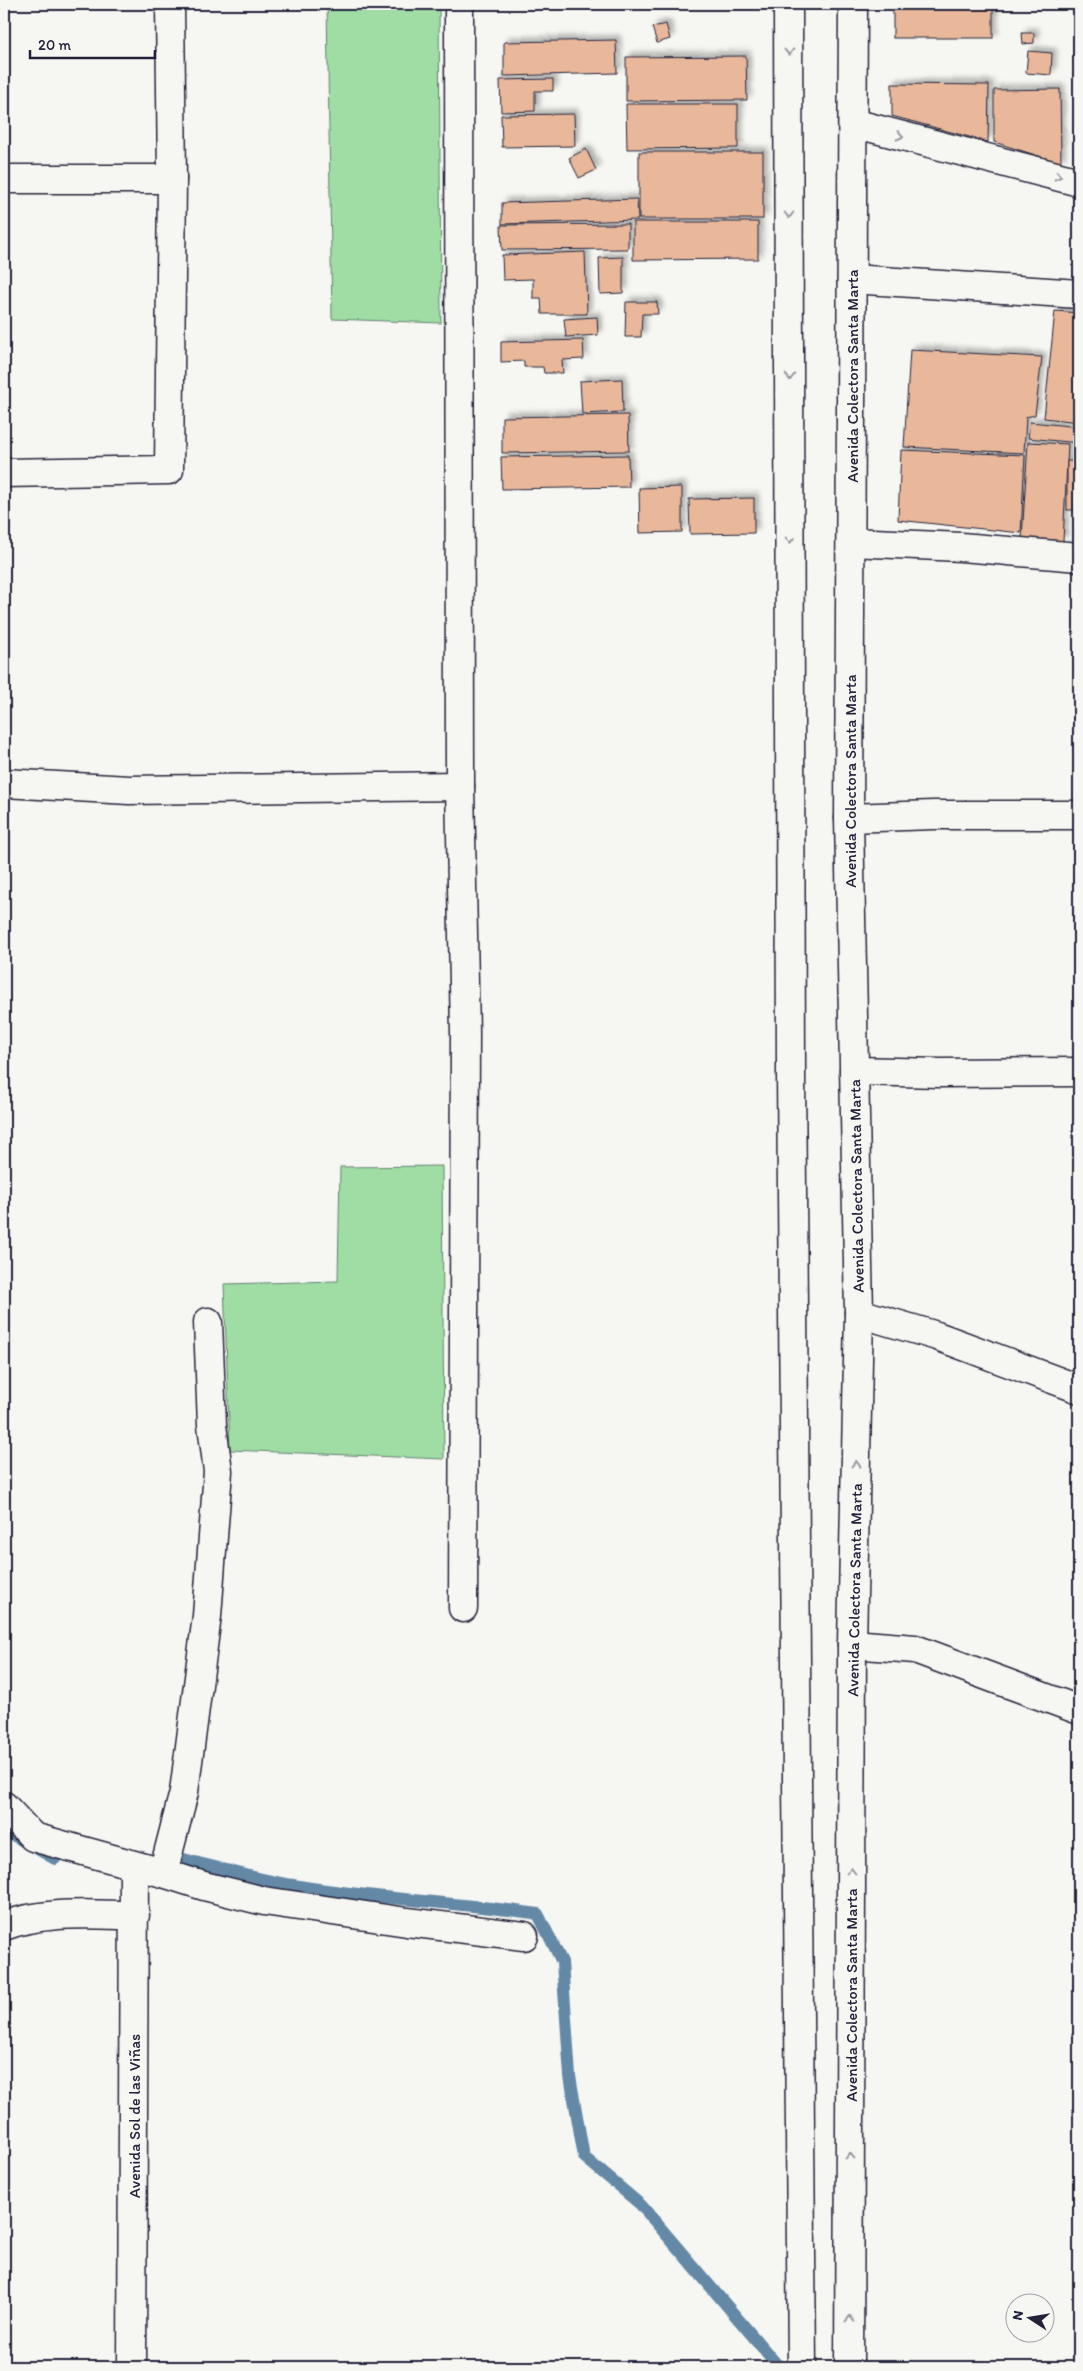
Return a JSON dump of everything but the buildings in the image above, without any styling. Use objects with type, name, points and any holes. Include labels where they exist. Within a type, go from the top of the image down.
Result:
[{"type":"street","points":[[4,473],[169,470],[172,179],[170,4]]},
{"type":"street","points":[[459,4],[460,786],[466,1033],[463,1608]]},
{"type":"street","points":[[788,4],[791,1073],[802,2367]]},
{"type":"street","name":"Avenida Colectora Santa Marta","points":[[849,2367],[852,1644],[859,1313],[849,818],[853,4]]},
{"type":"street","points":[[853,124],[1079,182]]},
{"type":"street","points":[[4,179],[172,179]]},
{"type":"street","points":[[852,278],[1079,294]]},
{"type":"street","points":[[851,542],[962,547],[1079,557]]},
{"type":"street","points":[[4,783],[129,790],[460,786]]},
{"type":"street","points":[[849,818],[933,815],[1079,815]]},
{"type":"street","points":[[854,1071],[940,1073],[1079,1072]]},
{"type":"street","points":[[859,1313],[936,1336],[1079,1389]]},
{"type":"street","points":[[163,1873],[184,1792],[207,1616],[218,1471],[212,1425],[208,1322]]},
{"type":"street","points":[[852,1644],[915,1649],[1079,1710]]},
{"type":"street","points":[[4,1806],[33,1837],[204,1886],[264,1901],[407,1922],[524,1936]]},
{"type":"street","name":"Avenida Sol de las Viñas","points":[[132,2367],[134,1866]]},
{"type":"street","points":[[4,1926],[16,1921],[70,1914],[135,1915]]},
{"type":"green space","points":[[327,4],[439,4],[441,323],[332,319]]},
{"type":"green space","points":[[442,1166],[444,1459],[230,1450],[224,1284],[338,1281],[340,1167]]},
{"type":"waterway","points":[[4,1830],[55,1859]]},
{"type":"waterway","points":[[175,1857],[248,1876],[323,1890],[538,1914],[562,1962],[570,2076],[584,2157],[641,2205],[779,2367]]}]
